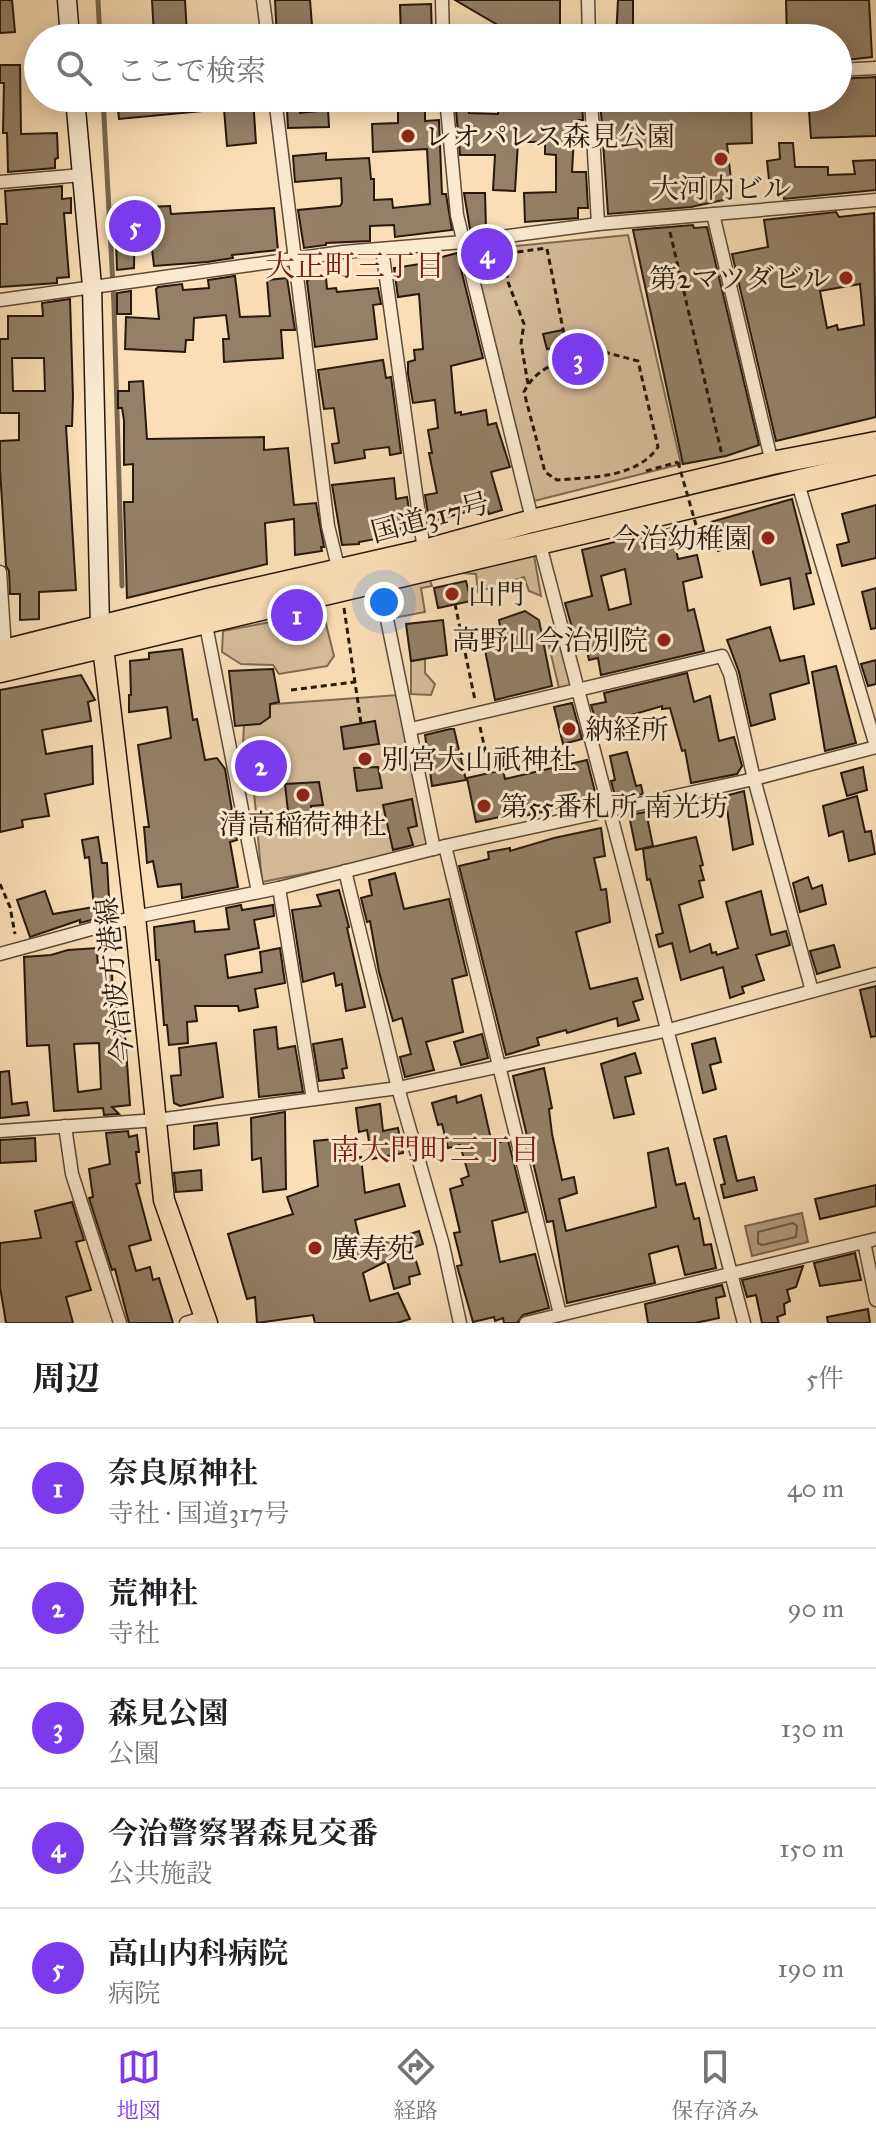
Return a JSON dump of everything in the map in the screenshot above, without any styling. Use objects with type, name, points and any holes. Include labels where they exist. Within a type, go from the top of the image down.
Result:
[{"type":"highway","name":"国道317号","points":[[2,658],[340,580],[379,580],[727,474],[876,443]]},
{"type":"highway","name":"国道317号","points":[[101,636],[205,620],[340,580],[424,551],[876,463]]},
{"type":"main road","name":"今治波方港線","points":[[101,636],[135,917],[164,1200],[199,1321]]},
{"type":"street","points":[[67,0],[69,24]]},
{"type":"street","points":[[263,0],[266,24]]},
{"type":"street","points":[[442,0],[443,24]]},
{"type":"street","points":[[588,0],[589,24]]},
{"type":"street","points":[[852,69],[876,68]]},
{"type":"street","points":[[76,112],[92,286],[101,636]]},
{"type":"street","points":[[278,112],[328,526],[340,580]]},
{"type":"street","points":[[447,112],[457,215],[463,242],[744,1323]]},
{"type":"street","points":[[592,112],[598,224]]},
{"type":"street","points":[[0,182],[82,175]]},
{"type":"street","points":[[0,300],[343,252],[463,242],[598,224],[876,200]]},
{"type":"street","points":[[713,214],[772,463]]},
{"type":"street","points":[[382,249],[424,551]]},
{"type":"street","points":[[0,954],[135,917],[279,888],[440,847],[754,779],[876,746],[797,480]]},
{"type":"street","points":[[0,572],[2,658]]},
{"type":"street","points":[[379,580],[440,847],[560,1314]]},
{"type":"street","points":[[205,620],[258,892]]},
{"type":"street","points":[[411,729],[722,656],[730,674],[754,779],[812,991]]},
{"type":"street","points":[[345,871],[398,1088],[443,1245],[460,1323]]},
{"type":"street","points":[[279,888],[313,1099]]},
{"type":"street","points":[[0,1131],[157,1120],[398,1088],[669,1030],[876,974]]},
{"type":"street","points":[[65,1126],[72,1174],[120,1323]]},
{"type":"street","points":[[526,1323],[870,1241],[876,1300]]},
{"type":"path","points":[[667,218],[727,474]]},
{"type":"path","points":[[542,231],[569,359]]},
{"type":"path","points":[[528,384],[521,343],[524,324],[508,282],[506,267],[517,252],[547,248]]},
{"type":"path","points":[[604,352],[638,361],[658,447],[651,457],[636,467],[605,475],[557,480],[545,472],[524,392],[528,384],[542,371],[569,359],[604,352]]},
{"type":"path","points":[[646,471],[678,462],[700,542],[705,540],[701,526]]},
{"type":"path","points":[[340,580],[361,723]]},
{"type":"path","points":[[455,604],[488,763]]},
{"type":"path","points":[[291,690],[355,682]]},
{"type":"path","points":[[0,884],[10,907],[19,950]]},
{"type":"shaded area","points":[[628,235],[681,464],[534,501],[472,254],[474,250]]},
{"type":"shaded area","points":[[533,549],[541,596],[529,591],[524,577],[478,592],[476,574],[460,573],[460,566]]},
{"type":"shaded area","points":[[426,570],[432,586],[421,588],[425,612],[393,618],[385,580]]},
{"type":"shaded area","points":[[323,612],[334,656],[327,666],[279,674],[273,665],[241,664],[222,652],[223,631]]},
{"type":"shaded area","points":[[562,642],[572,681],[569,689],[559,688],[549,646]]},
{"type":"shaded area","points":[[425,659],[425,673],[435,684],[431,695],[411,694],[411,661]]},
{"type":"shaded area","points":[[398,695],[429,849],[262,882],[250,747],[243,745],[244,725],[248,725],[247,706]]},
{"type":"water","points":[[802,1213],[808,1242],[752,1256],[745,1226]]},
{"type":"building","points":[[0,0],[12,0],[15,32],[0,33]]},
{"type":"building","points":[[152,0],[185,0],[186,24],[153,24]]},
{"type":"building","points":[[275,0],[310,0],[312,24],[276,24]]},
{"type":"building","points":[[455,0],[560,0],[560,24],[496,24]]},
{"type":"building","points":[[618,0],[633,0],[633,24],[617,24]]},
{"type":"building","points":[[786,0],[869,0],[872,57],[852,59],[852,24],[787,24]]},
{"type":"building","points":[[431,4],[432,24],[401,24],[400,5]]},
{"type":"building","points":[[0,65],[20,65],[21,134],[57,133],[58,158],[55,159],[55,168],[8,172],[7,133],[3,133],[4,83],[0,83]]},
{"type":"building","points":[[876,77],[876,136],[811,138],[809,112],[852,112],[852,78]]},
{"type":"building","points":[[118,112],[192,112],[119,119]]},
{"type":"building","points":[[224,112],[254,112],[256,143],[227,146]]},
{"type":"building","points":[[287,112],[328,112],[329,127],[288,128]]},
{"type":"building","points":[[398,112],[425,112],[425,121],[439,120],[442,194],[446,194],[452,230],[395,237],[394,225],[370,226],[370,241],[326,243],[304,248],[298,210],[340,206],[341,178],[295,182],[293,156],[326,153],[326,160],[369,158],[371,179],[374,179],[374,200],[392,199],[393,208],[430,204],[427,149],[373,152],[372,124],[398,123]]},
{"type":"building","points":[[456,112],[583,112],[583,120],[575,120],[572,172],[586,172],[588,208],[578,208],[578,218],[525,222],[524,193],[556,192],[556,155],[545,154],[545,142],[518,142],[515,191],[493,190],[495,155],[460,155]]},
{"type":"building","points":[[601,112],[751,112],[752,143],[727,144],[733,198],[691,207],[608,214]]},
{"type":"building","points":[[779,143],[793,143],[795,167],[828,167],[828,175],[855,174],[853,161],[876,160],[876,190],[784,199],[782,188],[770,189],[767,161],[780,159]]},
{"type":"building","points":[[62,186],[62,199],[71,198],[71,213],[64,213],[69,277],[57,278],[57,283],[0,287],[0,224],[7,224],[5,191]]},
{"type":"building","points":[[464,193],[485,193],[486,228],[470,229]]},
{"type":"building","points":[[170,206],[171,214],[274,208],[278,250],[232,255],[233,258],[207,262],[154,266],[147,207]]},
{"type":"building","points":[[135,208],[134,268],[117,270],[115,210]]},
{"type":"building","points":[[836,212],[839,217],[874,213],[876,417],[776,441],[732,254],[768,247],[764,220]],"holes":[[[860,284],[864,325],[838,330],[837,325],[827,328],[820,291]]]},
{"type":"building","points":[[693,225],[694,228],[707,227],[759,445],[726,456],[683,464],[633,230]]},
{"type":"building","points":[[457,253],[483,358],[451,366],[455,413],[461,412],[461,415],[486,410],[488,425],[496,423],[510,467],[491,472],[502,510],[489,514],[486,507],[432,521],[429,520],[425,495],[437,493],[428,430],[438,428],[435,400],[413,403],[408,362],[415,360],[414,350],[423,349],[419,294],[398,297],[394,268],[439,261],[438,258]]},
{"type":"building","points":[[235,276],[240,317],[270,316],[267,280],[287,278],[295,330],[281,330],[283,358],[224,362],[223,339],[229,339],[226,315],[194,318],[193,340],[186,340],[185,352],[125,349],[126,317],[159,319],[158,287],[182,284],[183,290],[209,288],[208,280]]},
{"type":"building","points":[[326,277],[327,289],[336,288],[337,292],[378,288],[381,304],[373,305],[377,339],[315,347],[307,281]]},
{"type":"building","points":[[131,291],[131,314],[117,314],[117,293]]},
{"type":"building","points":[[70,299],[73,397],[72,426],[66,426],[76,590],[39,592],[39,619],[20,620],[20,594],[10,594],[6,566],[0,469],[0,441],[19,440],[19,413],[0,413],[0,339],[8,339],[8,316],[43,316],[42,303]],"holes":[[[12,358],[44,358],[45,391],[13,391]]]},
{"type":"building","points":[[563,330],[566,345],[547,349],[543,334]]},
{"type":"building","points":[[383,360],[386,378],[391,377],[401,453],[390,455],[389,447],[364,450],[365,458],[335,463],[332,444],[339,443],[334,408],[324,409],[318,370]]},
{"type":"building","points":[[143,381],[147,439],[264,437],[264,450],[288,448],[294,505],[316,503],[324,547],[321,547],[322,551],[295,555],[294,519],[265,523],[267,564],[127,598],[124,502],[133,502],[133,464],[124,465],[124,420],[122,408],[118,408],[118,391],[129,391],[129,382]]},
{"type":"building","points":[[394,478],[396,499],[407,497],[411,522],[401,524],[399,532],[376,535],[376,539],[359,544],[342,545],[332,485]]},
{"type":"building","points":[[792,499],[811,573],[806,574],[814,604],[794,609],[790,578],[761,585],[750,540],[718,551],[711,522]]},
{"type":"building","points":[[876,505],[876,558],[842,566],[837,545],[849,542],[842,514]]},
{"type":"building","points":[[672,528],[678,559],[697,555],[702,577],[683,582],[688,611],[694,609],[704,651],[601,675],[598,658],[589,660],[583,633],[574,635],[565,603],[592,596],[582,550]],"holes":[[[625,569],[631,604],[609,610],[601,576]]]},
{"type":"building","name":"山門","points":[[466,581],[471,601],[438,608],[434,588]]},
{"type":"building","points":[[876,588],[876,628],[871,629],[862,592]]},
{"type":"building","points":[[525,611],[539,620],[552,686],[495,700],[482,635],[501,632],[499,620]]},
{"type":"building","points":[[443,620],[447,655],[411,661],[406,624]]},
{"type":"building","points":[[770,627],[780,661],[804,656],[809,683],[770,694],[775,719],[751,726],[739,672],[727,640]]},
{"type":"building","points":[[182,649],[193,720],[197,719],[205,760],[217,758],[225,769],[237,840],[230,842],[238,887],[182,898],[181,884],[158,887],[153,861],[147,863],[144,827],[149,827],[138,745],[171,738],[167,707],[129,712],[129,695],[130,661],[149,659],[149,653]]},
{"type":"building","points":[[876,660],[876,684],[868,686],[861,664]]},
{"type":"building","points":[[836,666],[856,743],[825,751],[812,672]]},
{"type":"building","points":[[273,669],[279,702],[270,704],[270,717],[260,724],[235,726],[229,671]]},
{"type":"building","points":[[687,673],[694,702],[710,696],[719,741],[734,737],[742,766],[737,774],[691,783],[685,750],[682,751],[670,708],[662,709],[662,706],[597,725],[591,705],[606,702],[604,693]]},
{"type":"building","points":[[81,675],[95,700],[88,702],[91,721],[42,730],[46,754],[92,746],[93,784],[45,794],[49,816],[22,820],[23,827],[0,832],[0,690]]},
{"type":"building","name":"納経所","points":[[572,703],[582,739],[563,744],[554,707]]},
{"type":"building","points":[[375,721],[379,744],[344,749],[341,727]]},
{"type":"building","points":[[454,729],[466,780],[432,786],[425,735]]},
{"type":"building","points":[[627,752],[636,786],[641,785],[643,794],[619,799],[618,795],[615,796],[611,781],[615,780],[610,756]]},
{"type":"building","points":[[268,758],[269,774],[255,775],[253,759]]},
{"type":"building","points":[[587,760],[597,800],[519,817],[518,813],[476,822],[467,778],[503,770],[505,779]]},
{"type":"building","points":[[378,767],[382,788],[357,791],[354,768]]},
{"type":"building","points":[[863,767],[867,790],[847,796],[841,773]]},
{"type":"building","name":"清高稲荷神社","points":[[319,782],[323,805],[311,806],[312,818],[289,821],[285,784]]},
{"type":"building","points":[[744,791],[753,844],[733,850],[725,796]]},
{"type":"building","points":[[857,796],[865,832],[871,831],[875,854],[849,861],[843,831],[829,836],[823,806]]},
{"type":"building","points":[[412,799],[417,826],[408,828],[413,845],[393,850],[383,805]]},
{"type":"building","points":[[646,812],[653,846],[636,850],[629,815]]},
{"type":"building","points":[[601,828],[605,856],[594,858],[601,890],[606,889],[610,922],[576,932],[590,989],[637,978],[643,999],[633,1002],[639,1020],[618,1026],[617,1018],[567,1033],[566,1030],[537,1038],[539,1045],[506,1055],[459,866],[489,859],[488,852],[510,848],[510,851]]},
{"type":"building","points":[[98,837],[102,863],[107,863],[110,915],[80,923],[80,920],[30,937],[17,900],[45,891],[53,914],[94,907],[89,857],[85,858],[82,840]]},
{"type":"building","points":[[696,837],[703,865],[700,866],[704,880],[699,881],[703,897],[679,905],[690,952],[710,944],[712,953],[716,952],[717,955],[738,948],[726,902],[761,891],[771,935],[786,931],[790,945],[756,955],[764,980],[742,987],[744,993],[730,998],[723,967],[681,980],[672,943],[659,947],[656,935],[663,933],[650,879],[647,880],[643,849]]},
{"type":"building","points":[[395,873],[404,909],[449,899],[467,975],[452,979],[463,1032],[426,1042],[434,1070],[405,1077],[400,1057],[411,1054],[402,1018],[393,1021],[379,972],[370,921],[367,922],[361,898],[372,895],[369,880]]},
{"type":"building","points":[[808,877],[812,889],[822,885],[826,904],[800,912],[793,883]]},
{"type":"building","points":[[339,890],[365,1007],[346,1011],[342,984],[336,986],[334,973],[303,982],[292,910],[321,906],[317,895]]},
{"type":"building","points":[[241,905],[242,910],[273,905],[274,916],[254,920],[259,948],[225,955],[228,978],[262,972],[260,952],[280,948],[285,983],[255,989],[258,1007],[239,1011],[238,1006],[195,1006],[197,1021],[187,1022],[188,1043],[169,1045],[167,1025],[164,1025],[154,927],[194,921],[195,932],[229,929],[226,908]]},
{"type":"building","points":[[834,945],[840,967],[817,974],[810,951]]},
{"type":"building","points":[[97,948],[98,971],[112,970],[113,1007],[123,1006],[130,1105],[112,1107],[119,1114],[104,1115],[103,1108],[54,1111],[49,1045],[27,1046],[24,957]],"holes":[[[99,1043],[101,1089],[78,1092],[74,1044]]]},
{"type":"building","points":[[876,986],[876,1036],[871,1037],[860,990]]},
{"type":"building","points":[[276,1027],[278,1049],[295,1046],[303,1092],[259,1097],[254,1030]]},
{"type":"building","points":[[482,1034],[488,1058],[461,1065],[454,1042]]},
{"type":"building","points":[[715,1038],[721,1062],[710,1065],[716,1089],[703,1093],[692,1044]]},
{"type":"building","points":[[342,1039],[347,1068],[342,1069],[344,1078],[319,1081],[313,1044]]},
{"type":"building","points":[[216,1043],[223,1097],[180,1106],[174,1103],[171,1076],[181,1075],[179,1048]]},
{"type":"building","points":[[635,1053],[641,1073],[625,1077],[634,1114],[614,1118],[601,1064]]},
{"type":"building","points":[[544,1068],[552,1108],[549,1109],[552,1134],[562,1180],[574,1177],[577,1193],[559,1199],[566,1231],[656,1207],[648,1153],[668,1148],[676,1185],[685,1183],[694,1219],[699,1218],[704,1245],[711,1244],[716,1268],[685,1275],[678,1246],[649,1254],[655,1283],[567,1303],[553,1221],[547,1222],[513,1076]]},
{"type":"building","points":[[9,1071],[12,1104],[27,1102],[29,1115],[0,1118],[0,1072]]},
{"type":"building","points":[[481,1095],[492,1144],[508,1140],[526,1212],[492,1221],[500,1262],[535,1254],[549,1308],[523,1315],[517,1323],[504,1323],[503,1318],[495,1321],[494,1317],[473,1322],[457,1266],[462,1265],[454,1233],[460,1232],[450,1189],[463,1185],[461,1179],[469,1176],[460,1145],[448,1148],[432,1103],[456,1096],[457,1103]]},
{"type":"building","points":[[380,1104],[383,1131],[398,1128],[403,1153],[372,1159],[367,1130],[359,1132],[356,1108]]},
{"type":"building","points":[[285,1112],[286,1189],[263,1192],[261,1158],[252,1160],[251,1118]]},
{"type":"building","points":[[217,1123],[219,1145],[194,1149],[194,1126]]},
{"type":"building","points":[[128,1131],[129,1137],[137,1135],[140,1183],[136,1184],[151,1240],[129,1246],[136,1271],[150,1267],[153,1280],[159,1278],[173,1323],[129,1323],[115,1269],[112,1270],[89,1198],[93,1197],[89,1169],[110,1164],[106,1133]]},
{"type":"building","points":[[726,1136],[737,1181],[754,1177],[757,1190],[724,1198],[721,1185],[725,1184],[714,1139]]},
{"type":"building","points":[[35,1138],[36,1161],[0,1163],[0,1140]]},
{"type":"building","points":[[334,1139],[336,1161],[361,1157],[365,1193],[399,1184],[405,1206],[355,1220],[362,1250],[419,1231],[423,1244],[412,1248],[420,1274],[409,1277],[410,1284],[394,1289],[387,1261],[363,1273],[370,1301],[398,1293],[410,1319],[397,1323],[315,1323],[313,1315],[257,1323],[255,1297],[247,1299],[228,1234],[293,1214],[287,1197],[318,1186],[314,1141]]},
{"type":"building","points":[[201,1170],[202,1190],[176,1192],[174,1173]]},
{"type":"building","points":[[876,1185],[876,1206],[820,1219],[815,1199]]},
{"type":"building","points":[[72,1202],[84,1240],[76,1242],[91,1290],[66,1297],[73,1323],[6,1323],[0,1287],[0,1243],[41,1238],[35,1211]]},
{"type":"building","points":[[855,1253],[861,1280],[820,1286],[814,1263]]},
{"type":"building","points":[[803,1266],[796,1287],[787,1290],[790,1301],[784,1304],[785,1314],[777,1317],[779,1323],[762,1323],[756,1295],[747,1297],[742,1280]]},
{"type":"building","points":[[722,1285],[725,1296],[716,1298],[719,1318],[695,1323],[648,1323],[645,1304]]},
{"type":"building","points":[[868,1309],[870,1323],[828,1323],[827,1317]]},
{"type":"waterway","points":[[98,0],[99,24]]},
{"type":"waterway","points":[[104,112],[114,305],[122,586]]},
{"type":"place","name":"レオパレス森見公園","points":[[408,136]]},
{"type":"place","name":"大河内ビル","points":[[721,159]]},
{"type":"place","name":"高山内科病院","points":[[135,226]]},
{"type":"place","name":"今治警察署森見交番","points":[[487,254]]},
{"type":"place","name":"第2マツダビル","points":[[846,278]]},
{"type":"place","name":"森見公園","points":[[578,359]]},
{"type":"place","name":"今治幼稚園","points":[[768,538]]},
{"type":"place","name":"山門","points":[[452,594]]},
{"type":"place","name":"奈良原神社","points":[[297,615]]},
{"type":"place","name":"高野山今治別院","points":[[664,640]]},
{"type":"place","name":"納経所","points":[[569,729]]},
{"type":"place","name":"別宮大山祇神社","points":[[365,759]]},
{"type":"place","name":"荒神社","points":[[261,766]]},
{"type":"place","name":"清高稲荷神社","points":[[303,795]]},
{"type":"place","name":"第55番札所 南光坊","points":[[484,806]]},
{"type":"place","name":"廣寿苑","points":[[315,1248]]},
{"type":"district","name":"大正町三丁目","points":[[355,266]]},
{"type":"district","name":"南大門町三丁目","points":[[435,1150]]}]
